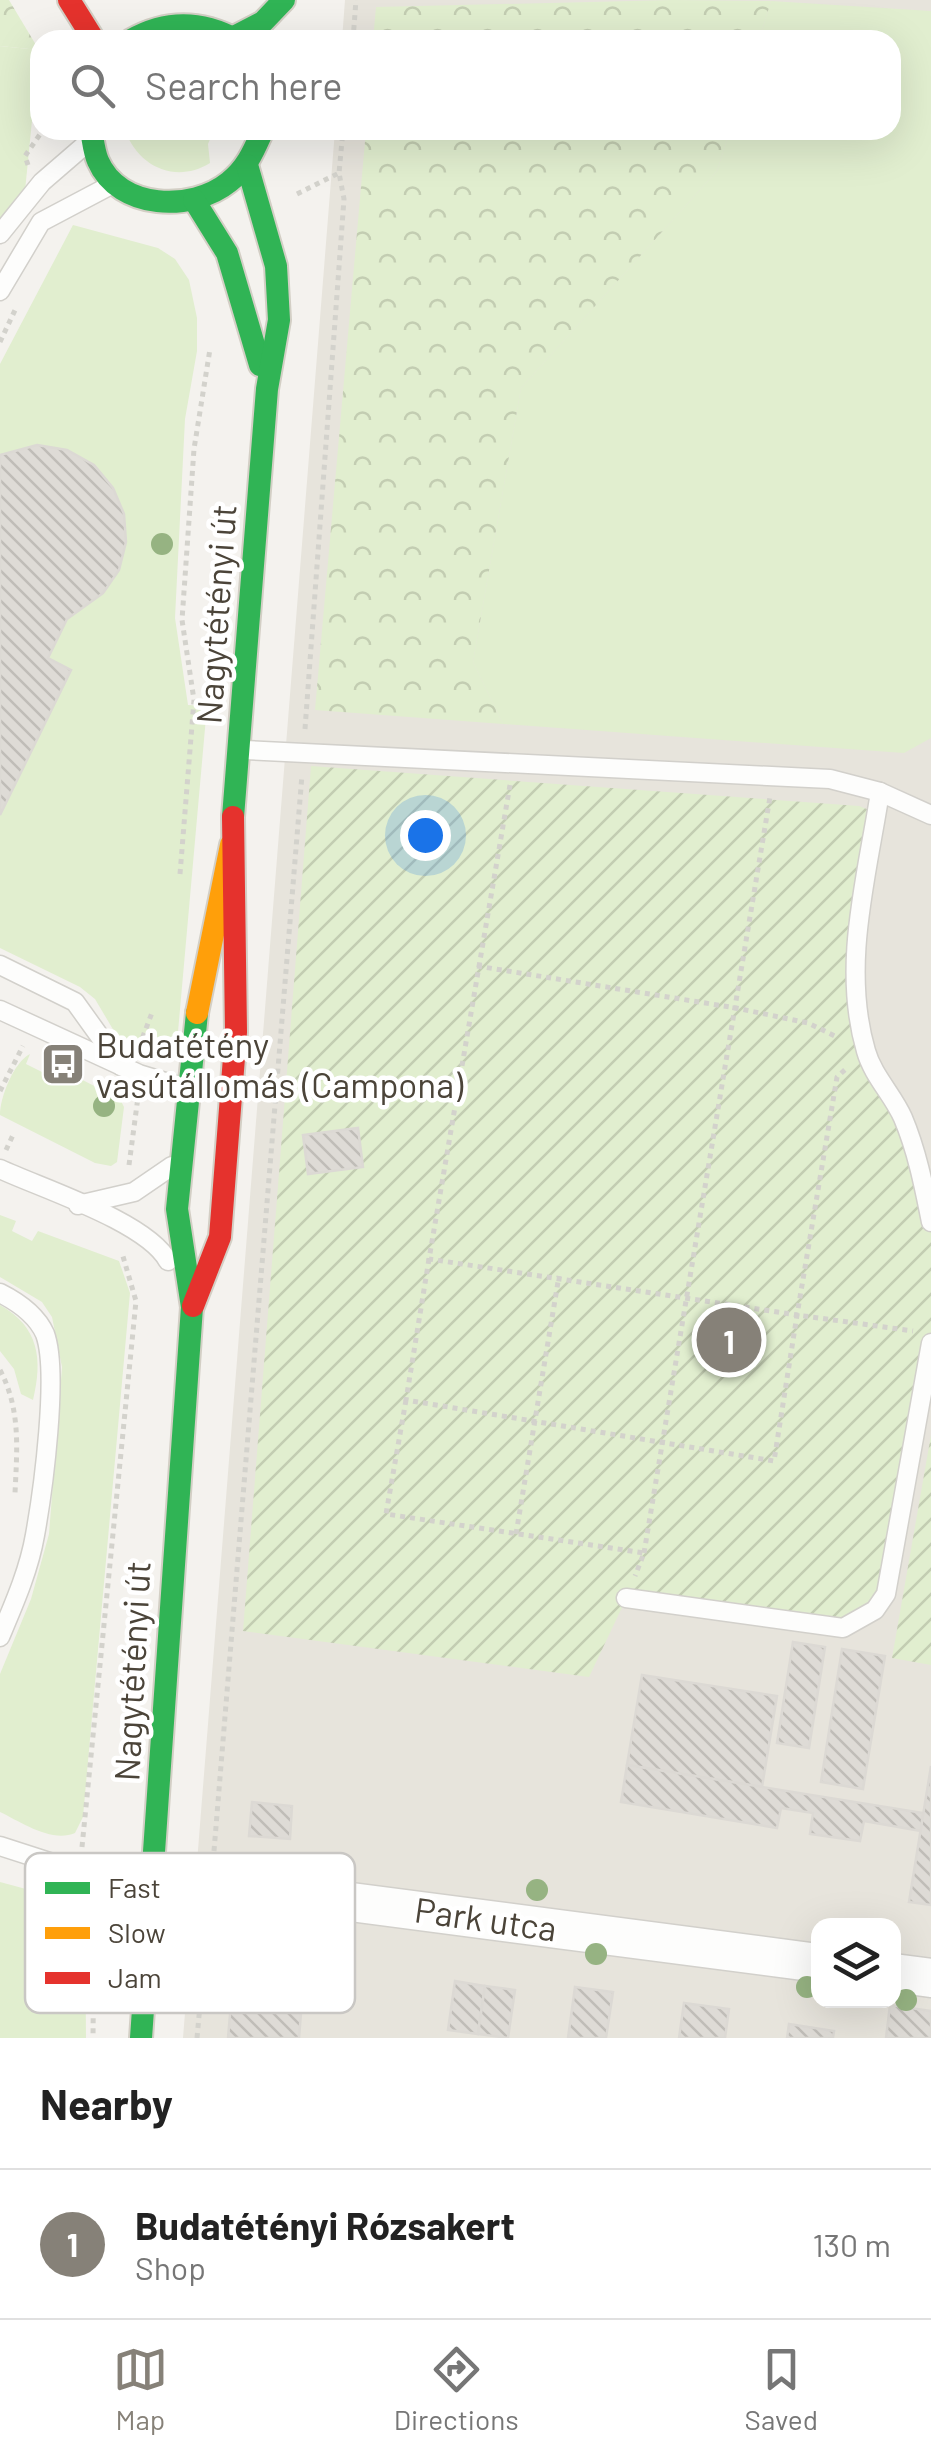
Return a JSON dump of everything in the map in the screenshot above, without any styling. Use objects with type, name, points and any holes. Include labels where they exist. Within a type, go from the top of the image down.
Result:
[{"type":"main road","points":[[69,0],[88,30]]},
{"type":"main road","points":[[250,30],[284,0]]},
{"type":"main road","points":[[131,7],[163,26]]},
{"type":"main road","points":[[154,30],[163,26],[203,26],[213,30]]},
{"type":"main road","points":[[94,140],[116,183],[136,196],[166,205],[194,200],[224,188],[247,165],[258,140]]},
{"type":"main road","name":"Nagytétényi út","points":[[192,1307],[220,1237],[236,1032],[232,845],[267,389],[279,320],[276,266],[247,165]]},
{"type":"main road","name":"Nagytétényi út","points":[[194,200],[227,253],[267,389]]},
{"type":"main road","name":"Nagytétényi út","points":[[154,1853],[192,1307],[177,1209],[196,1020],[232,845]]},
{"type":"main road","name":"Nagytétényi út","points":[[141,2038],[143,2013]]},
{"type":"street","name":"Park utca","points":[[355,1903],[811,1962]]},
{"type":"street","points":[[901,1974],[931,1978]]},
{"type":"lane","points":[[0,234],[42,182],[86,140]]},
{"type":"lane","points":[[0,291],[41,222],[90,192],[116,183]]},
{"type":"lane","points":[[240,750],[830,779],[880,792],[931,815]]},
{"type":"lane","points":[[880,792],[854,955],[856,1003],[866,1051],[902,1115],[919,1165],[931,1222]]},
{"type":"lane","points":[[0,965],[75,1002],[130,1071]]},
{"type":"lane","points":[[0,1010],[130,1071],[189,1088],[205,1078],[236,1032]]},
{"type":"lane","points":[[78,1205],[134,1192],[182,1157]]},
{"type":"lane","points":[[0,1170],[122,1222],[161,1248],[192,1307]]},
{"type":"lane","points":[[0,1294],[27,1310],[43,1329],[50,1351],[51,1382],[35,1535],[22,1584],[0,1637]]},
{"type":"lane","points":[[626,1598],[842,1628],[875,1610],[886,1594],[931,1343]]},
{"type":"lane","points":[[0,1846],[25,1855]]},
{"type":"path","points":[[354,30],[356,0]]},
{"type":"path","points":[[339,173],[342,140]]},
{"type":"path","points":[[179,887],[194,700],[182,620],[198,413]]},
{"type":"path","points":[[307,557],[318,557]]},
{"type":"path","points":[[514,762],[386,1514],[644,1553]]},
{"type":"path","points":[[626,1598],[644,1553],[774,774]]},
{"type":"path","points":[[406,1400],[774,1461],[837,1076],[866,1051],[808,1024],[736,1008],[477,966]]},
{"type":"path","points":[[130,1071],[156,1005]]},
{"type":"path","points":[[0,1090],[23,1046]]},
{"type":"path","points":[[128,1174],[138,1100]]},
{"type":"path","points":[[81,1853],[136,1301],[119,1246]]},
{"type":"path","points":[[428,1258],[931,1334]]},
{"type":"path","points":[[516,1535],[559,1276]]},
{"type":"path","points":[[0,1370],[12,1394],[18,1428],[14,1503]]},
{"type":"path","points":[[92,2013],[92,2038]]},
{"type":"shaded area","points":[[345,0],[931,0],[931,2038],[183,2038],[185,2013],[355,2013],[355,1853],[198,1853],[334,140],[901,140],[901,30],[343,30]]},
{"type":"green space","points":[[0,0],[9,0],[30,35],[30,49],[0,46]]},
{"type":"green space","points":[[771,1],[931,11],[931,738],[904,753],[503,724],[473,662],[521,388],[717,171],[727,140],[901,140],[901,30],[762,30]]},
{"type":"green space","points":[[771,1],[762,30],[374,30],[376,7]]},
{"type":"green space","points":[[0,46],[30,49],[30,140],[25,191],[0,221]]},
{"type":"green space","points":[[130,140],[210,140],[210,163],[172,172],[149,162]]},
{"type":"green space","points":[[365,140],[727,140],[717,171],[521,388],[473,662],[503,724],[315,710]]},
{"type":"green space","points":[[73,225],[158,248],[175,259],[189,280],[197,318],[197,351],[185,419],[175,618],[188,705],[207,706],[177,1043],[166,1061],[127,1053],[95,999],[80,987],[0,948],[0,364]]},
{"type":"green space","points":[[311,766],[859,806],[877,813],[854,955],[866,1051],[902,1115],[931,1222],[931,1343],[886,1594],[861,1621],[626,1599],[589,1677],[243,1631]]},
{"type":"green space","points":[[30,1054],[26,1064],[44,1073],[49,1063],[120,1099],[124,1107],[117,1162],[111,1166],[95,1163],[0,1115],[9,1081]]},
{"type":"green space","points":[[0,1215],[16,1221],[12,1231],[32,1241],[38,1231],[119,1261],[130,1293],[83,1817],[75,1833],[66,1835],[36,1830],[0,1812],[0,1674],[31,1599],[49,1534],[62,1367],[52,1317],[42,1302],[0,1277]]},
{"type":"green space","points":[[0,1305],[23,1323],[35,1345],[38,1371],[33,1400],[21,1394],[14,1369],[0,1351]]},
{"type":"green space","points":[[931,1435],[931,1665],[892,1658]]},
{"type":"green space","points":[[0,1882],[25,1889],[25,2013],[86,2013],[86,2038],[0,2038]]},
{"type":"building","points":[[37,445],[67,450],[94,465],[113,488],[124,514],[126,542],[119,570],[103,593],[67,619],[48,658],[71,670],[0,815],[0,455]]},
{"type":"building","points":[[358,1128],[363,1167],[308,1174],[303,1135]]},
{"type":"building","points":[[793,1642],[825,1647],[809,1748],[777,1743]]},
{"type":"building","points":[[842,1649],[885,1656],[863,1789],[821,1782]]},
{"type":"building","points":[[642,1675],[777,1696],[762,1787],[627,1765]]},
{"type":"building","points":[[627,1765],[923,1813],[921,1831],[864,1821],[860,1841],[810,1834],[813,1813],[781,1808],[777,1828],[621,1802]]},
{"type":"building","points":[[931,1766],[931,1905],[909,1902]]},
{"type":"building","points":[[252,1802],[292,1806],[290,1839],[249,1836]]},
{"type":"building","points":[[455,1981],[485,1986],[478,2034],[448,2030]]},
{"type":"building","points":[[485,1986],[515,1990],[508,2038],[478,2034]]},
{"type":"building","points":[[575,1987],[613,1992],[606,2038],[568,2038]]},
{"type":"building","points":[[684,2003],[729,2009],[725,2038],[679,2038]]},
{"type":"building","points":[[890,2008],[931,2011],[931,2038],[886,2038]]},
{"type":"building","points":[[230,2013],[301,2013],[299,2038],[228,2038]]},
{"type":"building","points":[[789,2024],[834,2031],[833,2038],[787,2038]]},
{"type":"traffic: fast","points":[[248,30],[263,22],[284,0]]},
{"type":"traffic: fast","points":[[154,30],[184,25],[214,30]]},
{"type":"traffic: fast","points":[[93,140],[98,161],[108,177],[122,189],[158,201],[196,198],[214,192],[235,177],[258,140]]},
{"type":"traffic: fast","points":[[233,817],[267,389],[279,320],[276,266],[247,165]]},
{"type":"traffic: fast","points":[[194,200],[227,253],[260,365]]},
{"type":"traffic: fast","points":[[154,1853],[192,1307],[177,1209],[197,1013]]},
{"type":"traffic: fast","points":[[141,2038],[143,2013]]},
{"type":"traffic: slow","points":[[197,1013],[231,845]]},
{"type":"traffic: jam","points":[[69,0],[88,30]]},
{"type":"traffic: jam","points":[[193,1306],[220,1237],[236,1032],[233,817]]},
{"type":"place","name":"Budatétény vasútállomás (Campona)","points":[[63,1064]]},
{"type":"place","name":"Budatétényi Rózsakert","points":[[729,1340]]}]
